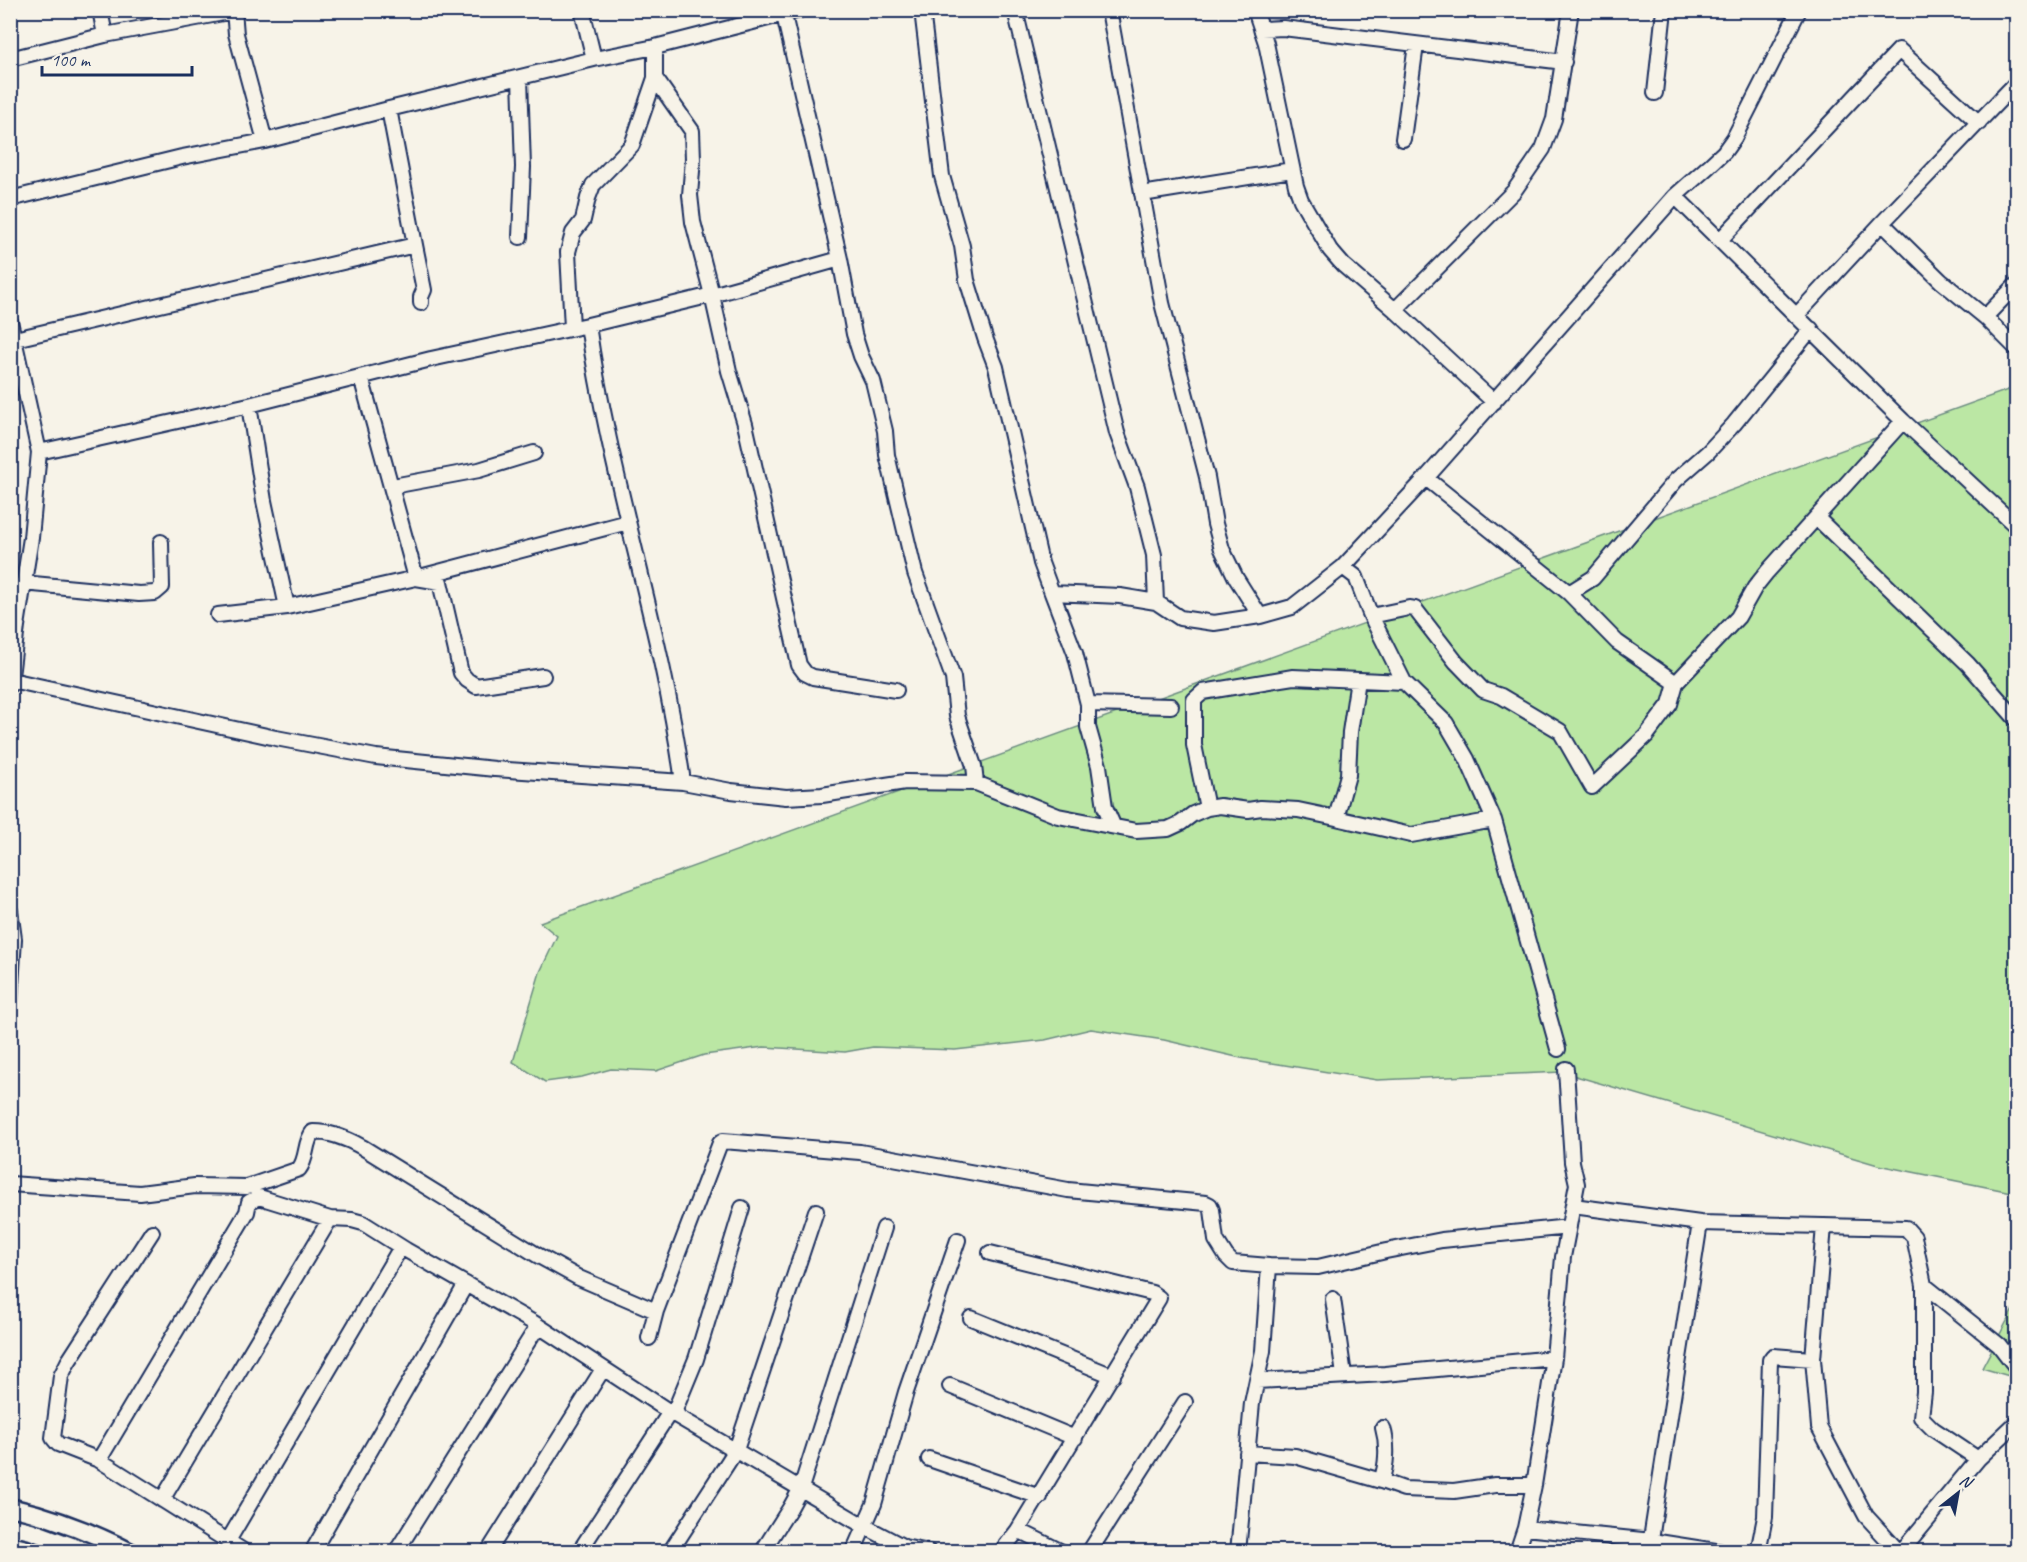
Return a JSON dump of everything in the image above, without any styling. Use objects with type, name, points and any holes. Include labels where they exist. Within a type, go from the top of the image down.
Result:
[{"type":"main road","points":[[10,1507],[44,1515],[93,1533],[131,1551]]},
{"type":"main road","points":[[10,1526],[42,1534],[88,1551]]},
{"type":"street","points":[[100,10],[105,35]]},
{"type":"street","points":[[582,10],[594,59]]},
{"type":"street","points":[[10,199],[182,157],[265,141],[800,10]]},
{"type":"street","points":[[922,10],[942,176],[962,246],[967,280],[996,367],[1041,563],[1075,653],[1088,704],[1088,728],[1099,766],[1105,807],[1113,825]]},
{"type":"street","points":[[1015,10],[1114,422],[1137,487],[1154,555],[1156,602]]},
{"type":"street","points":[[1109,10],[1162,303],[1207,477],[1222,549],[1236,578],[1260,616]]},
{"type":"street","points":[[1255,10],[1266,43],[1292,170],[1301,200],[1330,250],[1343,265],[1494,402]]},
{"type":"street","points":[[1395,310],[1514,191],[1543,149],[1554,119],[1571,10]]},
{"type":"street","points":[[1655,93],[1664,10]]},
{"type":"street","points":[[1052,593],[1120,596],[1156,602],[1180,618],[1214,623],[1260,616],[1292,607],[1343,567],[1426,478],[1675,196],[1724,152],[1734,138],[1799,10]]},
{"type":"street","points":[[10,59],[105,35],[234,11],[236,34],[265,141]]},
{"type":"street","points":[[784,15],[840,259],[854,334],[873,381],[885,431],[887,455],[915,573],[953,678],[957,716],[974,766],[976,783]]},
{"type":"street","points":[[1261,28],[1283,28],[1564,62]]},
{"type":"street","points":[[1403,139],[1416,45]]},
{"type":"street","points":[[572,328],[568,252],[573,232],[583,220],[593,185],[632,145],[655,78],[655,47]]},
{"type":"street","points":[[1720,240],[1899,50],[1979,123]]},
{"type":"street","points":[[520,78],[523,167],[520,237]]},
{"type":"street","points":[[655,78],[692,131],[691,209],[729,371],[745,424],[799,666],[805,673],[813,676],[896,690]]},
{"type":"street","points":[[1796,316],[2016,83]]},
{"type":"street","points":[[389,109],[424,290],[421,303]]},
{"type":"street","points":[[1142,194],[1292,170]]},
{"type":"street","points":[[1675,196],[1903,421],[2016,526]]},
{"type":"street","points":[[1882,223],[1951,290],[1985,317],[2016,348]]},
{"type":"street","points":[[15,339],[415,245]]},
{"type":"street","points":[[39,452],[588,325],[712,295],[840,259]]},
{"type":"street","points":[[1985,317],[2016,285]]},
{"type":"street","points":[[10,321],[39,452],[31,538],[10,685]]},
{"type":"street","points":[[588,325],[595,374],[675,727],[683,782]]},
{"type":"street","points":[[1569,593],[1593,578],[1676,480],[1708,452],[1734,424],[1811,329]]},
{"type":"street","points":[[361,377],[393,486],[416,578]]},
{"type":"street","points":[[249,405],[264,501],[287,607]]},
{"type":"street","points":[[1371,616],[1409,608],[1415,609],[1456,662],[1483,690],[1501,696],[1560,731],[1592,786],[1646,736],[1670,704],[1676,682],[1738,617],[1755,587],[1903,421]]},
{"type":"street","points":[[393,486],[479,470],[534,453]]},
{"type":"street","points":[[1426,478],[1569,593],[1617,642],[1676,682]]},
{"type":"street","points":[[1817,518],[1968,664],[2016,719]]},
{"type":"street","points":[[218,615],[287,607],[416,578],[628,522]]},
{"type":"street","points":[[23,582],[118,593],[154,593],[162,587],[161,542]]},
{"type":"street","points":[[1343,567],[1356,577],[1371,616],[1404,682],[1452,732],[1467,759],[1494,820],[1558,1049]]},
{"type":"street","points":[[416,578],[440,582],[461,673],[467,680],[476,686],[543,676]]},
{"type":"street","points":[[1207,808],[1194,745],[1194,700],[1203,692],[1293,677],[1404,682]]},
{"type":"street","points":[[11,680],[276,738],[376,757],[495,769],[683,782],[731,791],[786,797],[822,795],[905,782],[976,783],[1058,816],[1136,831],[1168,829],[1193,814],[1220,806],[1248,810],[1261,808],[1298,810],[1411,835],[1494,820]]},
{"type":"street","points":[[1336,818],[1348,775],[1350,732],[1358,680]]},
{"type":"street","points":[[1088,704],[1171,706]]},
{"type":"street","points":[[10,910],[14,939],[10,1002]]},
{"type":"street","points":[[1517,1551],[1525,1528],[1534,1485],[1554,1358],[1563,1257],[1577,1184],[1572,1162],[1566,1069]]},
{"type":"street","points":[[10,1184],[133,1193],[195,1186],[247,1187],[299,1169],[304,1163],[308,1139],[313,1132],[320,1132],[362,1147],[537,1255],[579,1278],[656,1311]]},
{"type":"street","points":[[649,1338],[656,1311],[720,1143],[723,1141],[860,1152],[1068,1190],[1206,1203],[1212,1210],[1216,1240],[1233,1263],[1318,1267],[1442,1240],[1569,1227]]},
{"type":"street","points":[[99,1460],[247,1212],[249,1202],[259,1197],[330,1220],[352,1220],[363,1223],[543,1329],[674,1414],[864,1527],[904,1547],[927,1551]]},
{"type":"street","points":[[1573,1206],[1700,1223],[1906,1228],[1914,1237],[1924,1285],[1924,1392],[1921,1417],[1933,1429],[1978,1459]]},
{"type":"street","points":[[579,1551],[674,1414],[696,1359],[742,1208]]},
{"type":"street","points":[[670,1551],[736,1450],[816,1211]]},
{"type":"street","points":[[162,1500],[330,1220]]},
{"type":"street","points":[[1651,1546],[1675,1375],[1700,1223]]},
{"type":"street","points":[[1824,1226],[1813,1359],[1819,1427],[1866,1516],[1900,1551],[1978,1459],[2016,1423]]},
{"type":"street","points":[[762,1551],[801,1488],[884,1228]]},
{"type":"street","points":[[152,1232],[61,1376],[53,1438],[58,1444],[99,1460],[245,1551]]},
{"type":"street","points":[[853,1551],[874,1504],[906,1392],[958,1240]]},
{"type":"street","points":[[228,1541],[401,1247]]},
{"type":"street","points":[[990,1253],[1159,1298],[1040,1497],[1001,1551]]},
{"type":"street","points":[[1238,1551],[1252,1403],[1263,1351],[1269,1266]]},
{"type":"street","points":[[312,1551],[466,1284]]},
{"type":"street","points":[[1924,1285],[1999,1345],[2016,1367]]},
{"type":"street","points":[[1333,1299],[1344,1375]]},
{"type":"street","points":[[971,1318],[1113,1376]]},
{"type":"street","points":[[396,1551],[534,1332],[543,1329]]},
{"type":"street","points":[[1758,1551],[1765,1517],[1770,1360],[1773,1356],[1813,1359]]},
{"type":"street","points":[[1257,1382],[1385,1374],[1554,1358]]},
{"type":"street","points":[[488,1551],[603,1369]]},
{"type":"street","points":[[950,1386],[1075,1438]]},
{"type":"street","points":[[1089,1551],[1185,1402]]},
{"type":"street","points":[[1381,1481],[1386,1461],[1386,1437],[1383,1428]]},
{"type":"street","points":[[1247,1453],[1295,1456],[1404,1488],[1454,1491],[1495,1485],[1534,1485]]},
{"type":"street","points":[[929,1459],[1040,1497]]},
{"type":"street","points":[[1525,1528],[1651,1546],[1722,1551]]},
{"type":"street","points":[[1018,1530],[1062,1551]]},
{"type":"green space","points":[[2016,387],[2016,1193],[1878,1165],[1562,1072],[1377,1080],[1241,1058],[1164,1040],[1091,1029],[1045,1040],[955,1050],[873,1047],[845,1052],[764,1047],[704,1055],[656,1071],[611,1069],[582,1077],[545,1082],[513,1062],[540,972],[557,936],[540,922]]},
{"type":"green space","points":[[2016,1304],[2016,1378],[1982,1368]]}]
